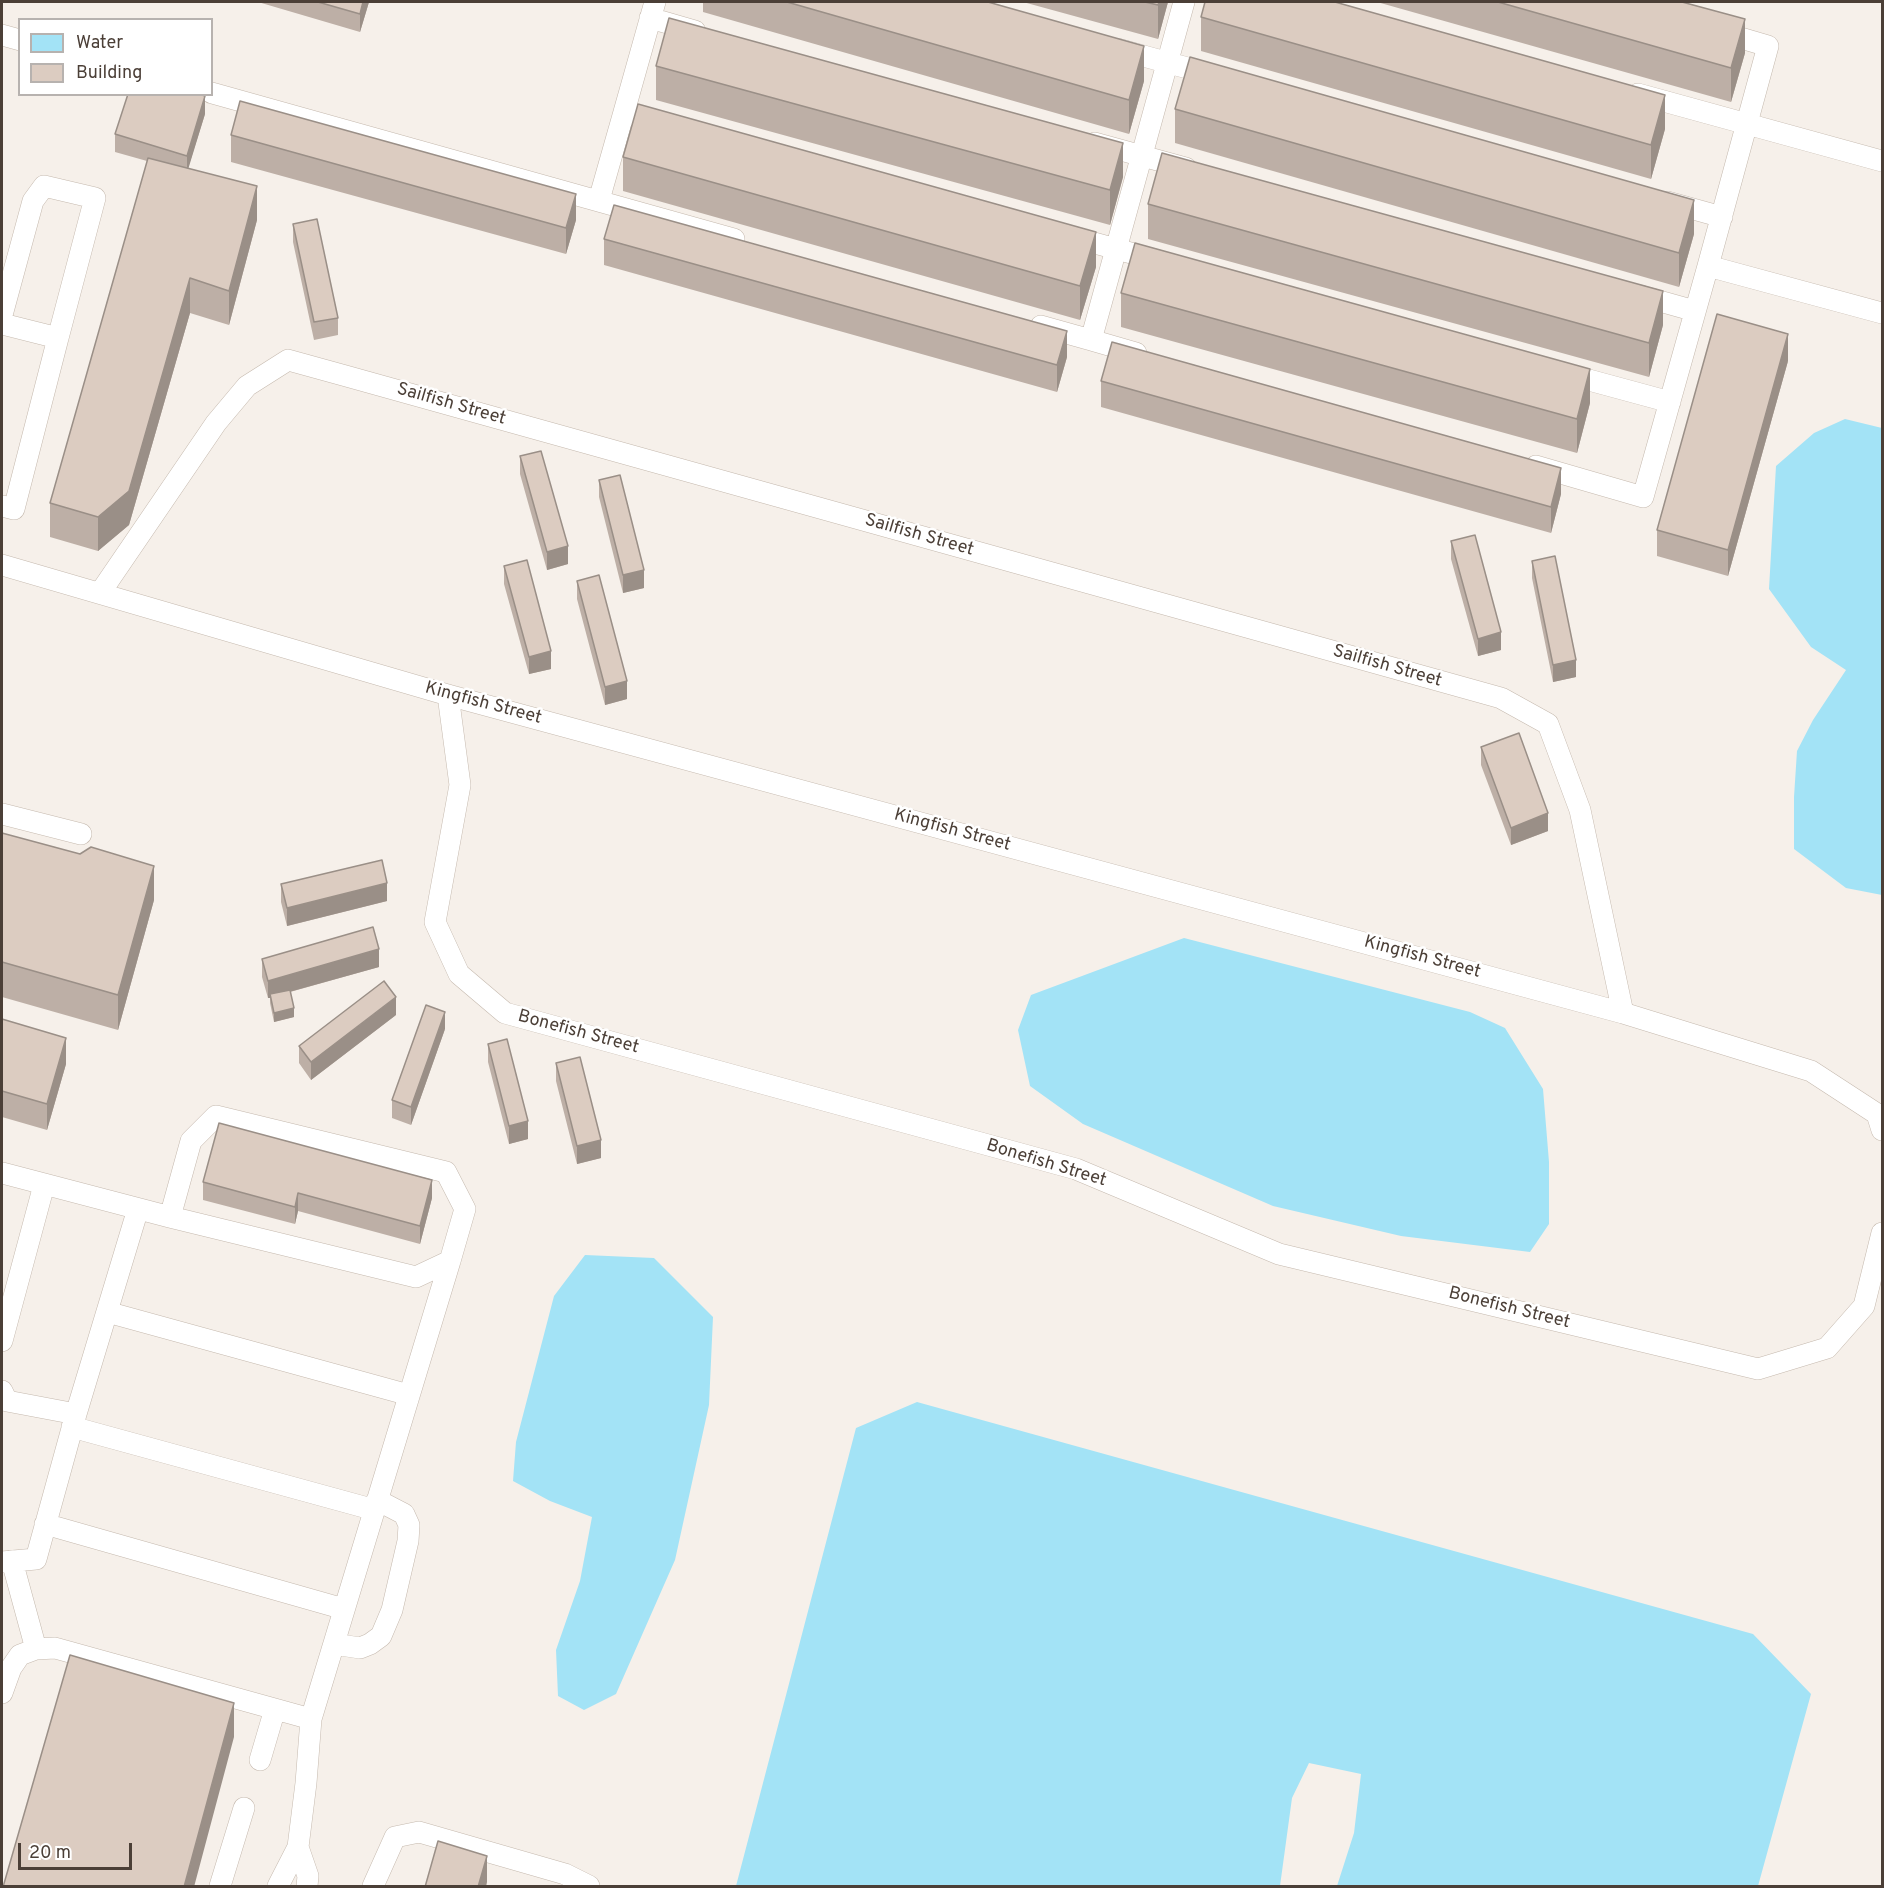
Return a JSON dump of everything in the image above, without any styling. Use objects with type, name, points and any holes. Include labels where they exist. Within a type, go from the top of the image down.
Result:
[{"type":"lane","points":[[1091,340],[1184,2]]},
{"type":"lane","points":[[599,200],[653,10],[719,37]]},
{"type":"lane","points":[[1516,461],[1643,497],[1748,125],[1768,46],[1701,27]]},
{"type":"lane","points":[[2,34],[18,38]]},
{"type":"lane","points":[[1102,45],[1237,82]]},
{"type":"lane","points":[[1622,90],[1882,161]]},
{"type":"lane","points":[[213,93],[748,243]]},
{"type":"lane","points":[[624,112],[681,128]]},
{"type":"lane","points":[[1073,137],[1199,172]]},
{"type":"lane","points":[[2,315],[33,201],[44,186],[95,198],[14,509],[2,506]]},
{"type":"lane","points":[[1652,197],[1722,216]]},
{"type":"lane","points":[[1048,230],[1174,265]]},
{"type":"lane","points":[[1708,266],[1882,313]]},
{"type":"lane","points":[[1614,289],[1695,311]]},
{"type":"lane","points":[[1022,321],[1160,360]]},
{"type":"lane","points":[[2,324],[58,338]]},
{"type":"lane","name":"Sailfish Street","points":[[100,593],[216,423],[247,386],[288,360],[1501,698],[1548,724],[1580,810],[1623,1013]]},
{"type":"lane","points":[[1543,367],[1670,402]]},
{"type":"lane","name":"Kingfish Street","points":[[2,565],[448,695],[1623,1013],[1811,1071],[1877,1114],[1882,1130]]},
{"type":"lane","name":"Bonefish Street","points":[[448,695],[459,785],[435,922],[459,974],[505,1013],[1076,1170],[1280,1254],[1758,1369],[1827,1348],[1864,1306],[1882,1233]]},
{"type":"lane","points":[[2,814],[81,834]]},
{"type":"lane","points":[[170,1217],[191,1141],[216,1116],[446,1172],[465,1209],[311,1719],[298,1847],[278,1887]]},
{"type":"lane","points":[[2,1173],[416,1277],[450,1261]]},
{"type":"lane","points":[[2,1341],[44,1185]]},
{"type":"lane","points":[[36,1649],[7,1562],[36,1559],[74,1421],[138,1209]]},
{"type":"lane","points":[[107,1312],[410,1395]]},
{"type":"lane","points":[[2,1391],[7,1401],[376,1505],[394,1507],[404,1514],[409,1525],[408,1541],[392,1610],[381,1636],[360,1648],[334,1644]]},
{"type":"lane","points":[[45,1524],[344,1609]]},
{"type":"lane","points":[[2,1694],[11,1668],[20,1655],[36,1649],[55,1648],[311,1719]]},
{"type":"lane","points":[[260,1760],[275,1709]]},
{"type":"lane","points":[[220,1887],[244,1808]]},
{"type":"lane","points":[[373,1887],[395,1837],[419,1832],[565,1874],[589,1887]]},
{"type":"lane","points":[[298,1847],[308,1876],[308,1887]]},
{"type":"water","points":[[1845,419],[1882,428],[1882,895],[1846,888],[1794,849],[1797,751],[1813,720],[1846,670],[1811,647],[1769,589],[1776,466],[1814,433]]},
{"type":"water","points":[[1184,938],[1470,1012],[1505,1028],[1543,1089],[1549,1162],[1549,1224],[1530,1252],[1401,1236],[1273,1206],[1083,1124],[1030,1086],[1018,1030],[1031,995]]},
{"type":"water","points":[[585,1255],[654,1258],[713,1317],[709,1405],[675,1560],[616,1694],[584,1710],[558,1696],[556,1650],[580,1581],[592,1517],[550,1501],[513,1481],[516,1442],[554,1296]]},
{"type":"water","points":[[917,1402],[1753,1634],[1811,1694],[1758,1886],[1337,1886],[1354,1833],[1361,1774],[1309,1763],[1292,1798],[1280,1886],[736,1886],[856,1428]]},
{"type":"building","points":[[318,2],[363,2],[360,14]]},
{"type":"building","points":[[787,2],[988,2],[1144,46],[1129,100]]},
{"type":"building","points":[[1205,2],[1335,2],[1665,95],[1651,145],[1201,17]]},
{"type":"building","points":[[1498,2],[1682,2],[1745,19],[1731,68]]},
{"type":"building","points":[[669,18],[1123,143],[1110,190],[656,66]]},
{"type":"building","points":[[1190,57],[1694,200],[1679,253],[1175,109]]},
{"type":"building","points":[[127,96],[205,96],[187,156],[115,134]]},
{"type":"building","points":[[240,101],[576,194],[566,228],[231,135]]},
{"type":"building","points":[[638,104],[1096,232],[1080,286],[623,157]]},
{"type":"building","points":[[1162,153],[1663,291],[1649,343],[1148,204]]},
{"type":"building","points":[[148,158],[257,186],[229,291],[190,278],[129,491],[98,517],[50,503]]},
{"type":"building","points":[[614,205],[1067,331],[1057,365],[604,239]]},
{"type":"building","points":[[317,219],[338,318],[314,322],[293,224]]},
{"type":"building","points":[[1135,243],[1590,369],[1577,419],[1121,293]]},
{"type":"building","points":[[1717,314],[1788,334],[1728,550],[1657,530]]},
{"type":"building","points":[[1112,342],[1561,468],[1551,507],[1101,381]]},
{"type":"building","points":[[541,451],[568,546],[547,552],[520,456]]},
{"type":"building","points":[[620,475],[644,570],[623,575],[599,480]]},
{"type":"building","points":[[1475,535],[1501,632],[1478,639],[1451,541]]},
{"type":"building","points":[[1555,556],[1576,660],[1553,665],[1532,561]]},
{"type":"building","points":[[527,560],[551,651],[529,657],[504,566]]},
{"type":"building","points":[[599,575],[627,681],[605,687],[577,581]]},
{"type":"building","points":[[1519,733],[1548,813],[1511,828],[1481,747]]},
{"type":"building","points":[[2,833],[80,854],[91,847],[154,866],[118,995],[2,962]]},
{"type":"building","points":[[382,860],[387,883],[287,908],[281,884]]},
{"type":"building","points":[[373,927],[379,949],[268,981],[262,959]]},
{"type":"building","points":[[384,981],[396,997],[311,1062],[299,1046]]},
{"type":"building","points":[[290,990],[294,1008],[274,1013],[270,994]]},
{"type":"building","points":[[426,1005],[445,1012],[411,1107],[392,1100]]},
{"type":"building","points":[[2,1019],[66,1038],[47,1104],[2,1091]]},
{"type":"building","points":[[507,1039],[528,1121],[509,1126],[488,1044]]},
{"type":"building","points":[[580,1057],[601,1140],[577,1146],[556,1063]]},
{"type":"building","points":[[219,1123],[432,1180],[420,1226],[298,1193],[295,1207],[203,1182]]},
{"type":"building","points":[[70,1655],[234,1703],[184,1887],[3,1887]]},
{"type":"building","points":[[438,1841],[487,1856],[478,1887],[425,1887]]}]
